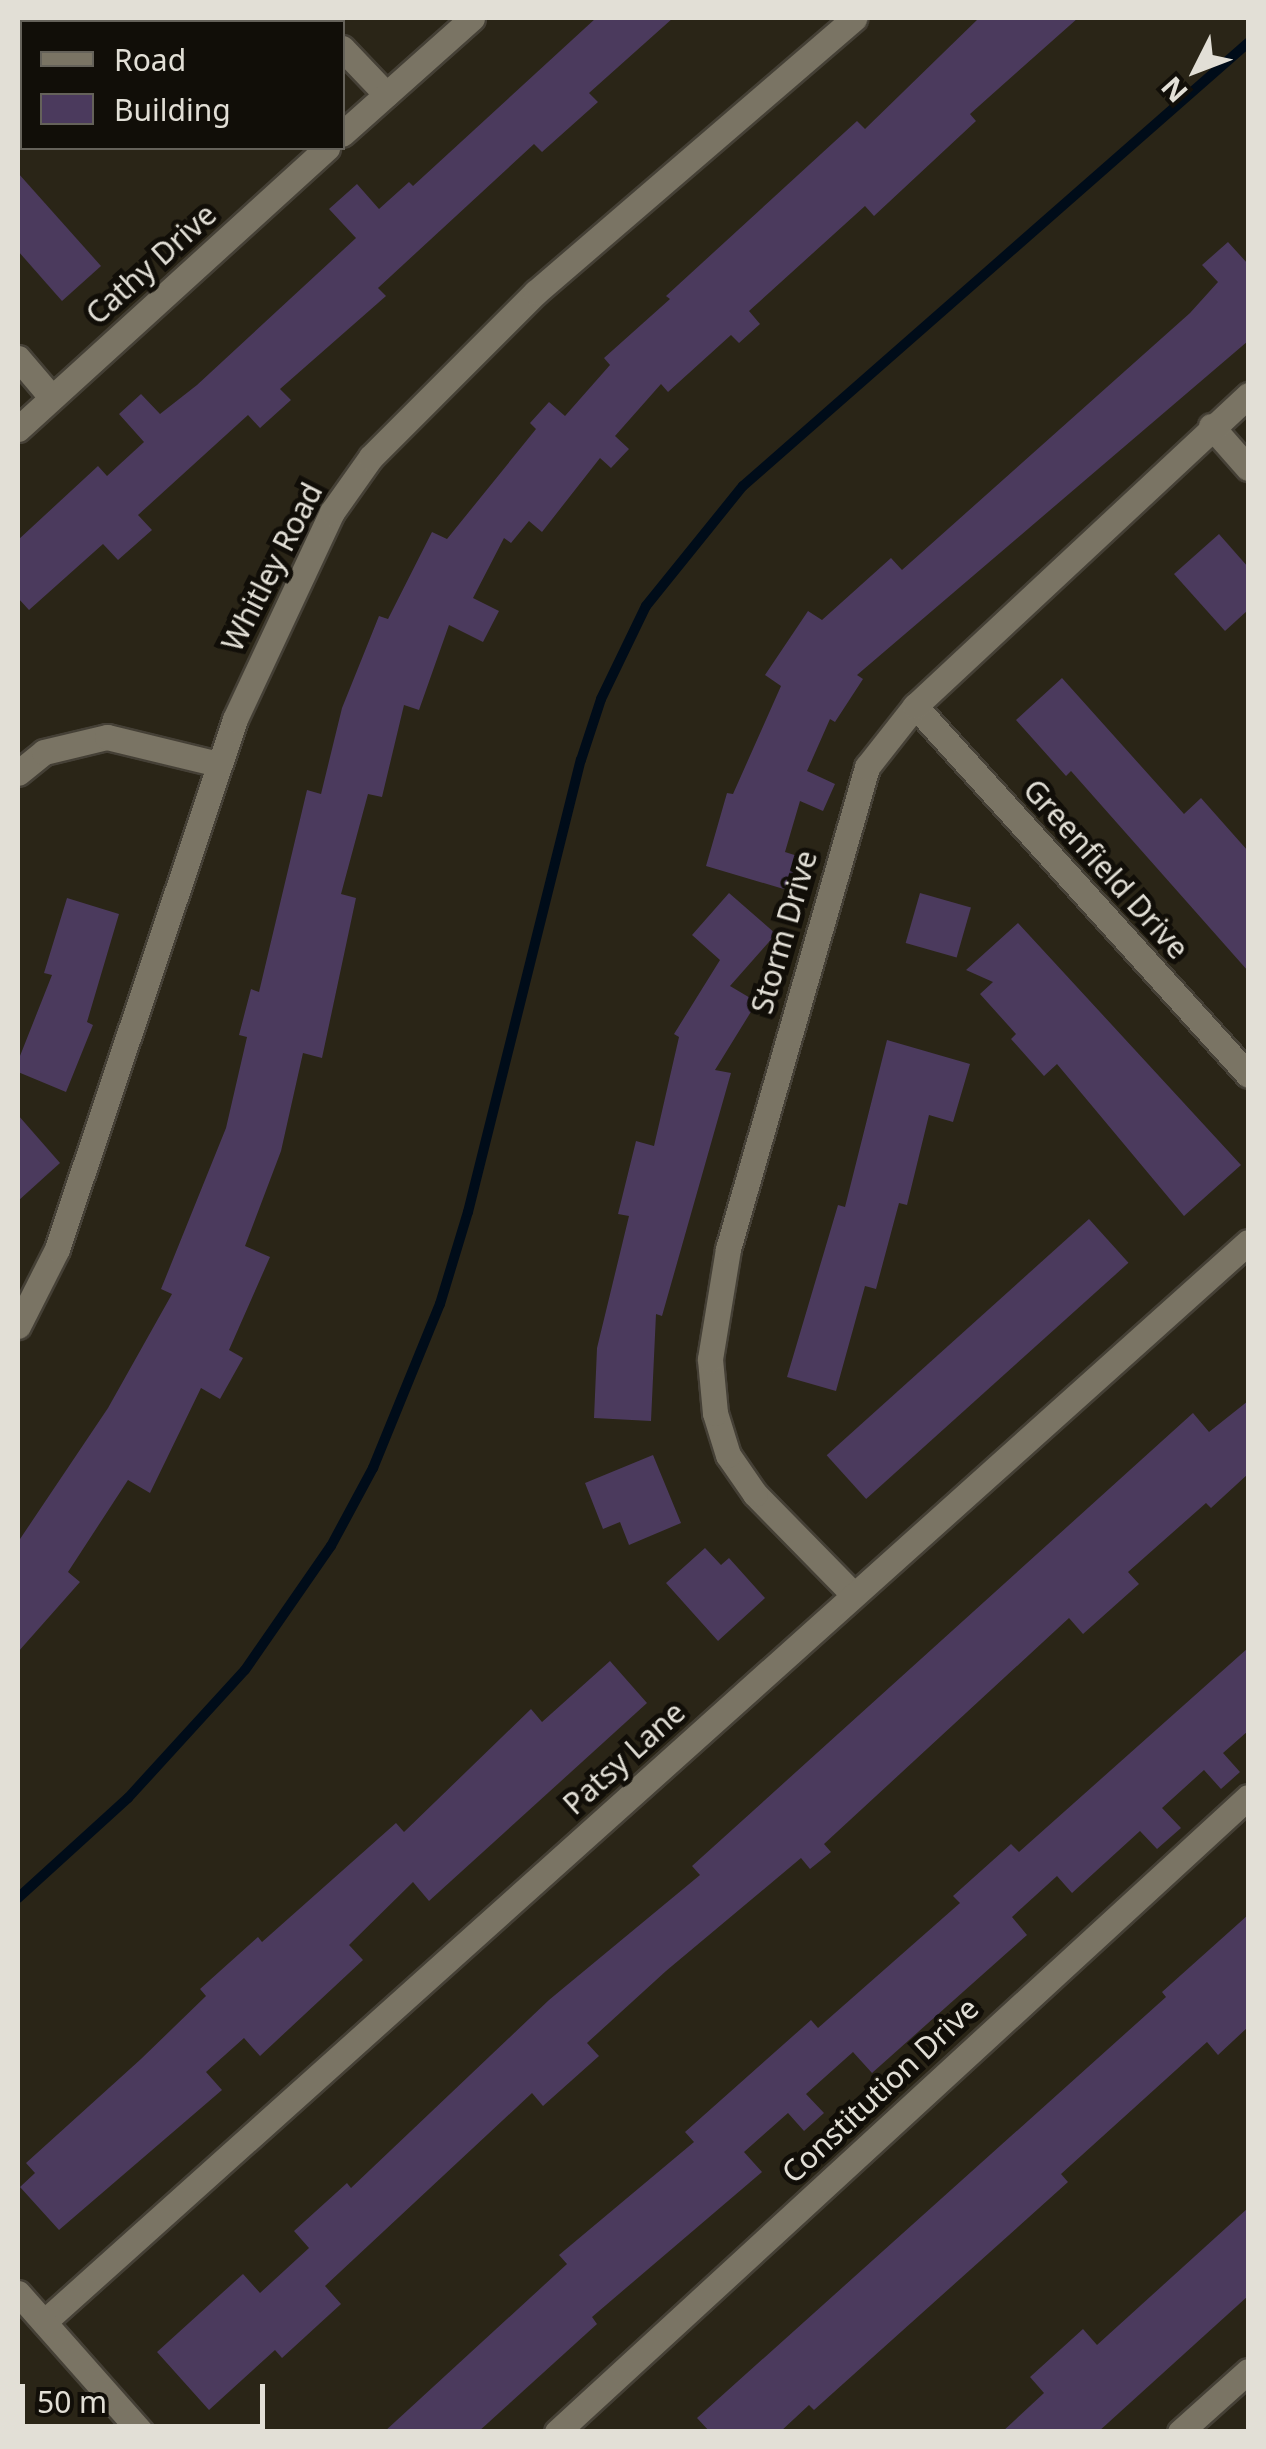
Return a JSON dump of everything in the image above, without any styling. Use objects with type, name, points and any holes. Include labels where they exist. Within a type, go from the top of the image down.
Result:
[{"type":"street","points":[[345,131],[472,18]]},
{"type":"street","name":"Whitley Road","points":[[18,1326],[56,1249],[219,764],[277,618],[332,512],[371,457],[536,292],[854,18]]},
{"type":"street","points":[[345,51],[386,94]]},
{"type":"street","name":"Cathy Drive","points":[[18,429],[325,150]]},
{"type":"street","points":[[18,358],[52,398]]},
{"type":"street","name":"Storm Drive","points":[[852,1593],[755,1494],[728,1455],[715,1412],[710,1360],[728,1249],[867,767],[914,706],[1248,395]]},
{"type":"street","points":[[1211,426],[1248,468]]},
{"type":"street","name":"Greenfield Drive","points":[[914,706],[1248,1075]]},
{"type":"street","points":[[18,773],[44,752],[106,737],[219,764]]},
{"type":"street","name":"Patsy Lane","points":[[44,2322],[852,1593],[1248,1242]]},
{"type":"street","name":"Constitution Drive","points":[[557,2432],[1248,1797]]},
{"type":"street","points":[[18,2292],[141,2432]]},
{"type":"street","points":[[1180,2432],[1248,2371]]},
{"type":"building","points":[[596,18],[673,18],[589,93],[598,102],[542,152],[534,144],[378,288],[386,296],[280,389],[291,400],[260,428],[248,415],[138,515],[152,530],[118,560],[103,544],[29,610],[18,598],[18,540],[98,466],[107,476],[144,442],[119,414],[141,394],[160,414],[197,385],[356,238],[329,209],[357,184],[379,209],[409,182],[413,186]]},
{"type":"building","points":[[979,18],[1078,18],[970,114],[976,121],[874,216],[865,206],[749,311],[760,324],[739,343],[731,335],[668,392],[661,384],[615,436],[629,449],[611,468],[600,458],[542,532],[529,521],[511,543],[504,538],[473,598],[499,611],[483,642],[449,625],[419,710],[404,705],[382,797],[368,794],[341,894],[356,898],[322,1058],[303,1053],[281,1151],[245,1246],[270,1257],[229,1350],[243,1358],[220,1399],[201,1388],[150,1493],[128,1480],[68,1572],[80,1582],[18,1652],[18,1542],[108,1408],[172,1294],[161,1289],[226,1128],[247,1037],[239,1035],[251,989],[259,992],[307,790],[321,794],[342,708],[379,616],[388,619],[432,532],[447,539],[536,429],[530,423],[549,402],[565,416],[610,365],[604,358],[670,299],[666,296],[857,121],[865,129]]},
{"type":"building","points":[[18,173],[101,266],[62,301],[18,251]]},
{"type":"building","points":[[1228,242],[1248,264],[1248,341],[857,675],[863,679],[835,722],[830,719],[807,771],[835,784],[823,811],[800,801],[785,852],[807,859],[797,893],[706,866],[727,793],[733,794],[781,686],[765,675],[808,611],[822,620],[891,558],[902,570],[1190,313],[1218,282],[1202,265]]},
{"type":"building","points":[[1219,534],[1248,567],[1248,610],[1225,631],[1174,574]]},
{"type":"building","points":[[1062,678],[1184,814],[1201,798],[1248,851],[1248,971],[1071,771],[1066,776],[1016,720]]},
{"type":"building","points":[[729,893],[776,934],[730,986],[757,1002],[715,1070],[731,1073],[662,1316],[656,1314],[651,1421],[594,1418],[597,1348],[629,1216],[618,1214],[636,1141],[654,1146],[679,1037],[674,1034],[720,960],[692,935]]},
{"type":"building","points":[[920,893],[971,908],[957,958],[906,943]]},
{"type":"building","points":[[67,898],[119,914],[87,1022],[93,1025],[66,1092],[18,1072],[18,1061],[52,975],[44,973]]},
{"type":"building","points":[[1018,923],[1241,1165],[1184,1216],[1057,1064],[1044,1076],[1011,1039],[1016,1034],[980,994],[993,982],[966,970]]},
{"type":"building","points":[[887,1040],[970,1064],[953,1122],[929,1115],[907,1205],[899,1203],[876,1289],[865,1286],[836,1391],[787,1377],[838,1205],[845,1207]]},
{"type":"building","points":[[18,1115],[60,1163],[18,1201]]},
{"type":"building","points":[[1089,1219],[1128,1263],[866,1499],[827,1455]]},
{"type":"building","points":[[1248,1401],[1248,1474],[1211,1508],[1206,1503],[1128,1572],[1139,1584],[1083,1634],[1069,1618],[824,1844],[831,1852],[810,1869],[801,1858],[666,1971],[587,2043],[599,2056],[543,2106],[532,2093],[325,2286],[341,2304],[282,2358],[275,2350],[209,2410],[157,2352],[243,2274],[260,2293],[309,2248],[294,2231],[347,2183],[351,2188],[549,2000],[700,1875],[692,1866],[1193,1413],[1209,1432]]},
{"type":"building","points":[[653,1455],[681,1523],[629,1545],[620,1522],[603,1529],[585,1483]]},
{"type":"building","points":[[705,1548],[721,1565],[729,1558],[765,1598],[718,1641],[666,1583]]},
{"type":"building","points":[[1248,1648],[1248,1731],[1223,1753],[1240,1772],[1221,1789],[1204,1770],[1162,1808],[1181,1828],[1157,1849],[1140,1831],[1072,1893],[1057,1876],[1012,1917],[1027,1935],[872,2073],[853,2052],[806,2094],[824,2113],[804,2131],[788,2113],[744,2152],[762,2172],[592,2317],[597,2324],[478,2432],[384,2432],[567,2264],[559,2255],[694,2142],[685,2132],[811,2020],[818,2028],[960,1903],[953,1896],[1011,1844],[1019,1852]]},
{"type":"building","points":[[610,1661],[647,1703],[429,1901],[413,1882],[349,1945],[363,1960],[260,2056],[244,2038],[206,2072],[222,2090],[59,2230],[20,2187],[35,2173],[26,2163],[206,1996],[200,1989],[258,1937],[262,1942],[396,1823],[404,1832],[531,1709],[542,1722]]},
{"type":"building","points":[[1248,1915],[1248,2027],[1218,2055],[1207,2042],[1061,2174],[1068,2182],[814,2410],[809,2405],[780,2432],[710,2432],[697,2418],[1166,1997],[1162,1992]]},
{"type":"building","points":[[1248,2208],[1248,2296],[1098,2432],[1002,2432],[1044,2393],[1030,2377],[1083,2329],[1097,2345]]},
{"type":"waterway","points":[[18,1898],[128,1798],[245,1670],[331,1546],[373,1468],[440,1304],[468,1212],[581,760],[601,699],[646,606],[743,486],[1248,43]]}]
